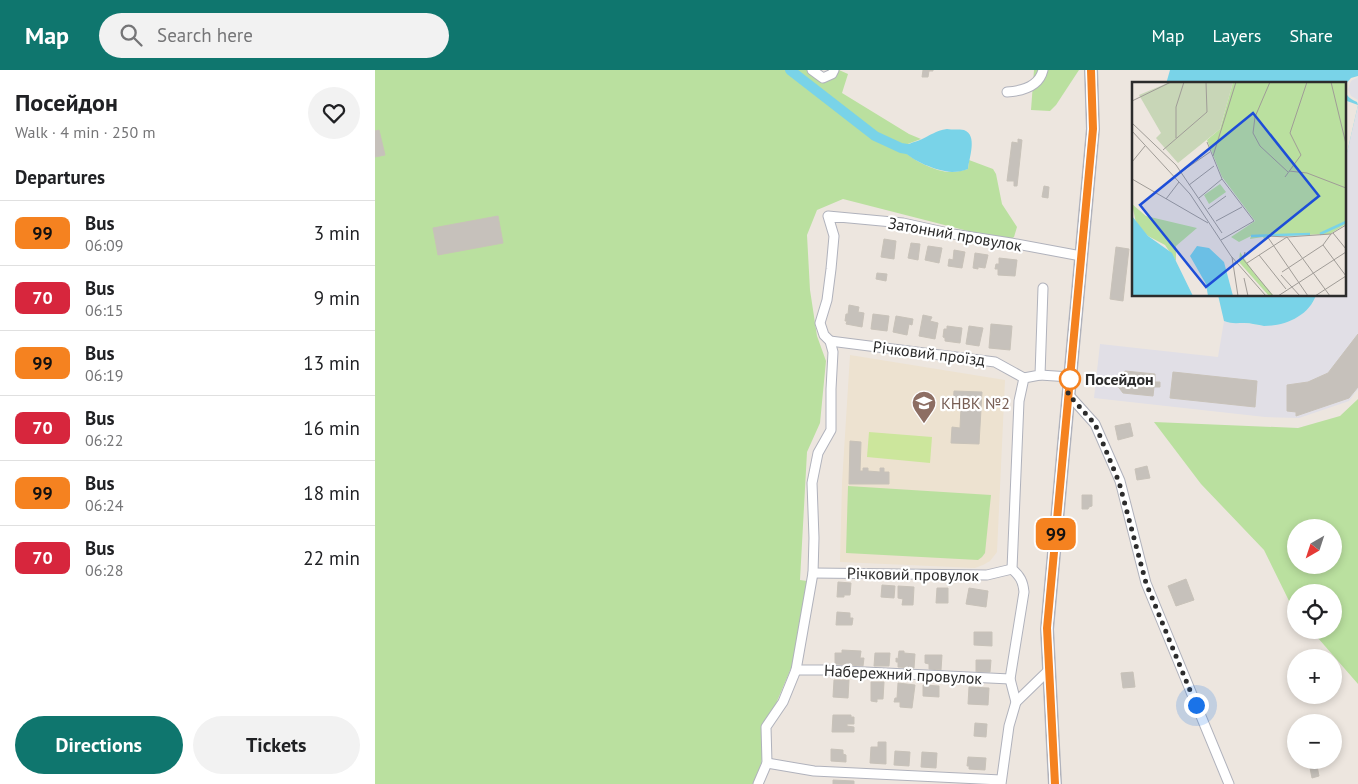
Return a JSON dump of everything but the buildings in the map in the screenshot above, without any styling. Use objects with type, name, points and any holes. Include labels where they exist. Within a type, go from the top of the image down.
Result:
[{"type":"main road","points":[[1055,784],[1047,628],[1093,129],[1091,70]]},
{"type":"street","points":[[812,70],[823,78],[832,74],[834,70]]},
{"type":"street","points":[[1007,92],[1019,91],[1035,84],[1042,75],[1043,70]]},
{"type":"street","name":"Затонний провулок","points":[[830,341],[824,335],[820,323],[827,300],[834,236],[828,216],[903,223],[953,234],[1081,256]]},
{"type":"street","points":[[1041,375],[1043,288]]},
{"type":"street","points":[[758,784],[767,763],[766,727],[783,702],[796,670],[813,573],[812,483],[818,453],[831,430],[833,352],[830,341]]},
{"type":"street","name":"Річковий проїзд","points":[[830,341],[995,362],[1024,378]]},
{"type":"street","points":[[1016,702],[1010,679],[1024,592],[1023,583],[1012,569],[1019,401],[1024,378],[1041,375],[1070,377]]},
{"type":"street","points":[[1068,394],[1095,424],[1116,473],[1146,583],[1229,784]]},
{"type":"street","name":"Річковий провулок","points":[[813,573],[987,575],[1012,569]]},
{"type":"street","name":"Набережний провулок","points":[[796,670],[1010,679]]},
{"type":"street","points":[[767,763],[814,771],[1001,782],[1009,726],[1016,702],[1049,670]]},
{"type":"shaded area","points":[[1358,77],[1358,100],[1351,96],[1348,89],[1351,81]]},
{"type":"shaded area","points":[[1358,105],[1358,389],[1349,401],[1299,418],[1265,417],[1094,398],[1100,344],[1218,357],[1224,321],[1265,326],[1313,303],[1316,296],[1346,296],[1346,157]]},
{"type":"shaded area","name":"КНВК №2","points":[[850,355],[1005,380],[997,552],[990,561],[975,568],[840,562],[842,483]]},
{"type":"green space","points":[[375,70],[807,70],[823,83],[831,79],[839,70],[848,74],[842,93],[909,134],[921,139],[908,144],[902,149],[912,157],[925,165],[946,172],[968,169],[969,160],[993,169],[996,174],[1002,204],[1017,227],[1014,237],[1007,241],[843,199],[817,210],[807,235],[810,290],[817,336],[826,361],[820,423],[807,452],[800,580],[807,581],[792,666],[772,713],[760,768],[753,784],[375,784]]},
{"type":"green space","points":[[1034,70],[1079,70],[1050,111],[1031,110]]},
{"type":"green space","points":[[1358,399],[1358,684],[1342,666],[1342,649],[1328,649],[1319,639],[1342,639],[1342,584],[1287,584],[1287,597],[1264,550],[1201,484],[1154,422],[1298,428],[1340,416]]},
{"type":"green space","points":[[869,432],[932,437],[930,463],[867,457]]},
{"type":"green space","points":[[848,486],[991,495],[985,553],[978,560],[846,553]]},
{"type":"water","points":[[1170,70],[1358,70],[1358,76],[1351,78],[1346,84],[1346,82],[1167,82]]},
{"type":"water","points":[[1346,91],[1348,96],[1357,102],[1358,105],[1346,157]]},
{"type":"water","points":[[947,129],[964,130],[971,137],[972,147],[968,169],[954,172],[939,170],[911,158],[902,149],[908,144]]},
{"type":"water","points":[[1218,296],[1316,296],[1308,309],[1288,322],[1264,326],[1224,321]]},
{"type":"pier","points":[[1347,101],[1358,105],[1346,157]]},
{"type":"waterway","points":[[790,70],[875,136],[901,148],[913,150]]},
{"type":"bus line","name":"99","points":[[1055,784],[1047,628],[1093,129],[1091,70]]},
{"type":"place","name":"Посейдон","points":[[1070,379]]},
{"type":"place","name":"КНВК №2","points":[[924,424]]},
{"type":"route","points":[[1070,379],[1070,377],[1068,394],[1095,424],[1119,482],[1146,583],[1196,705]]}]
